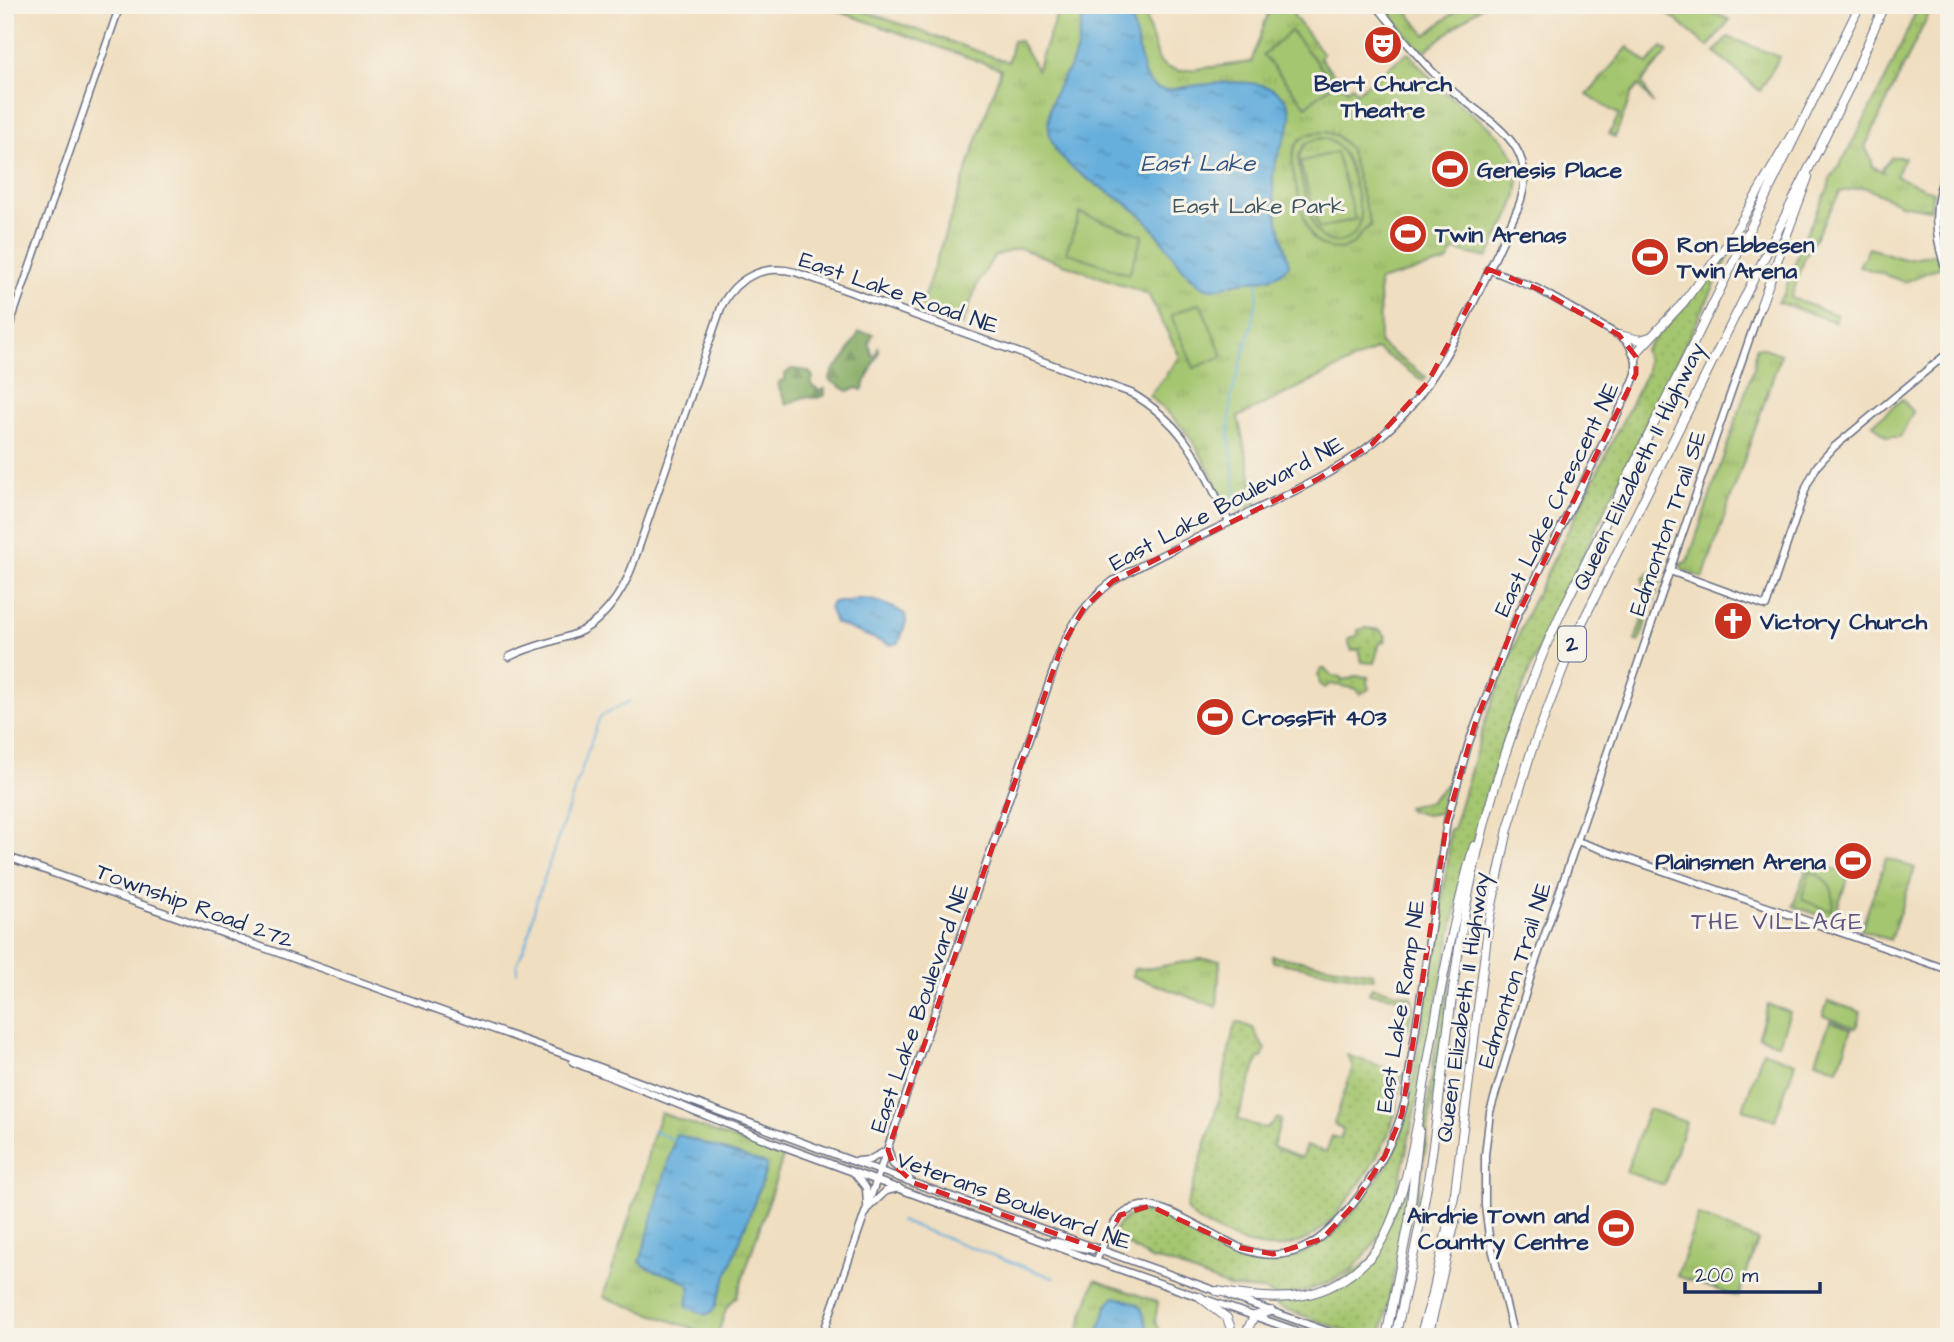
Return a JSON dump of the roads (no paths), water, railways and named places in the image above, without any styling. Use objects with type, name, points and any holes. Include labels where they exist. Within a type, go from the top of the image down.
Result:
[{"type":"highway","name":"Queen Elizabeth II Highway","points":[[1395,1337],[1427,1184],[1470,887],[1494,790],[1541,657],[1560,615],[1860,5]]},
{"type":"highway","name":"Queen Elizabeth II Highway","points":[[1420,1337],[1446,1238],[1463,1142],[1489,920],[1508,829],[1534,743],[1576,635],[1849,88],[1884,5]]},
{"type":"highway","points":[[1636,357],[1729,242],[1788,140],[1805,118]]},
{"type":"highway","points":[[1761,305],[1820,145]]},
{"type":"highway","points":[[1619,335],[1644,339],[1660,329]]},
{"type":"highway","points":[[1217,1291],[1264,1299],[1296,1298],[1332,1286],[1370,1257],[1383,1239],[1394,1216],[1407,1169],[1461,892],[1475,841],[1494,790]]},
{"type":"highway","points":[[1386,1337],[1409,1222],[1425,1082]]},
{"type":"highway","points":[[1428,1337],[1458,1204],[1463,1142]]},
{"type":"highway","points":[[1200,1297],[1227,1318],[1234,1337]]},
{"type":"highway","points":[[1244,1337],[1254,1316],[1271,1311]]},
{"type":"street","points":[[5,339],[120,5]]},
{"type":"street","name":"East Lake Boulevard NE","points":[[822,1337],[1070,629],[1084,607],[1113,581],[1336,469],[1372,444],[1397,421],[1415,401],[1440,364],[1518,208],[1524,191],[1524,173],[1519,152],[1503,130],[1433,72],[1376,5]]},
{"type":"street","points":[[1949,164],[1938,194],[1934,221],[1949,279]]},
{"type":"street","points":[[1488,269],[1538,289],[1619,335],[1629,344],[1636,357]]},
{"type":"street","name":"East Lake Road NE","points":[[509,657],[538,644],[576,634],[600,617],[623,587],[722,305],[745,279],[768,270],[794,272],[1131,393],[1161,412],[1185,438],[1229,522]]},
{"type":"street","name":"Edmonton Trail SE","points":[[1607,753],[1761,305]]},
{"type":"street","points":[[1670,571],[1766,606],[1804,493],[1811,476],[1825,456],[1929,366],[1949,352]]},
{"type":"street","name":"East Lake Crescent NE","points":[[1447,821],[1469,742],[1503,650],[1532,584],[1633,382],[1637,369],[1636,357]]},
{"type":"street","name":"Edmonton Trail NE","points":[[1514,1337],[1488,1226],[1484,1180],[1487,1135],[1504,1062],[1607,753]]},
{"type":"street","name":"East Lake Ramp NE","points":[[1096,1261],[1115,1221],[1126,1211],[1142,1206],[1164,1210],[1241,1248],[1259,1253],[1281,1254],[1301,1249],[1322,1238],[1339,1222],[1385,1156],[1402,1114],[1447,821]]},
{"type":"street","points":[[1577,841],[1949,970]]},
{"type":"street","name":"Township Road 272","points":[[5,856],[374,987]]},
{"type":"street","name":"Veterans Boulevard NE","points":[[374,987],[1343,1337]]},
{"type":"street","name":"Veterans Boulevard NE","points":[[516,1038],[774,1143],[1096,1261],[1314,1337]]},
{"type":"street","points":[[855,1162],[869,1160],[888,1150],[893,1164],[914,1183]]},
{"type":"street","points":[[850,1170],[866,1188],[867,1209]]},
{"type":"street","points":[[867,1209],[886,1191],[902,1188]]},
{"type":"street","points":[[1023,1234],[1094,1251],[1101,1250]]},
{"type":"water","name":"East Lake","points":[[1094,5],[1129,6],[1144,74],[1157,88],[1167,90],[1238,82],[1273,89],[1285,99],[1291,120],[1273,175],[1276,209],[1289,265],[1284,270],[1266,279],[1218,288],[1204,287],[1188,275],[1145,219],[1076,171],[1062,158],[1052,143],[1048,124],[1052,101],[1074,58],[1081,24]]},
{"type":"water","points":[[858,599],[876,601],[905,614],[906,622],[899,643],[890,645],[835,623],[829,607],[833,602]]},
{"type":"water","points":[[676,1134],[766,1164],[766,1171],[714,1310],[706,1315],[687,1306],[690,1286],[640,1262]]},
{"type":"water","points":[[1115,1297],[1139,1305],[1151,1337],[1096,1337],[1108,1304]]},
{"type":"waterway","points":[[1234,502],[1236,491],[1229,433],[1231,397],[1253,321],[1258,293],[1257,282]]},
{"type":"waterway","points":[[517,972],[536,902],[599,719],[630,701]]},
{"type":"waterway","points":[[653,1131],[662,1135]]},
{"type":"waterway","points":[[665,1136],[673,1140]]},
{"type":"waterway","points":[[900,1221],[1054,1278]]},
{"type":"place","name":"Bert Church Theatre","points":[[1383,45]]},
{"type":"place","name":"Genesis Place","points":[[1450,169]]},
{"type":"place","name":"Twin Arenas","points":[[1408,234]]},
{"type":"place","name":"Ron Ebbesen Twin Arena","points":[[1650,257]]},
{"type":"place","name":"Victory Church","points":[[1733,621]]},
{"type":"place","name":"CrossFit 403","points":[[1215,717]]},
{"type":"place","name":"Plainsmen Arena","points":[[1853,861]]},
{"type":"place","name":"Airdrie Town and Country Centre","points":[[1616,1228]]},
{"type":"district","name":"THE VILLAGE","points":[[1778,921]]},
{"type":"park label","name":"East Lake Park","points":[[1259,205]]}]
